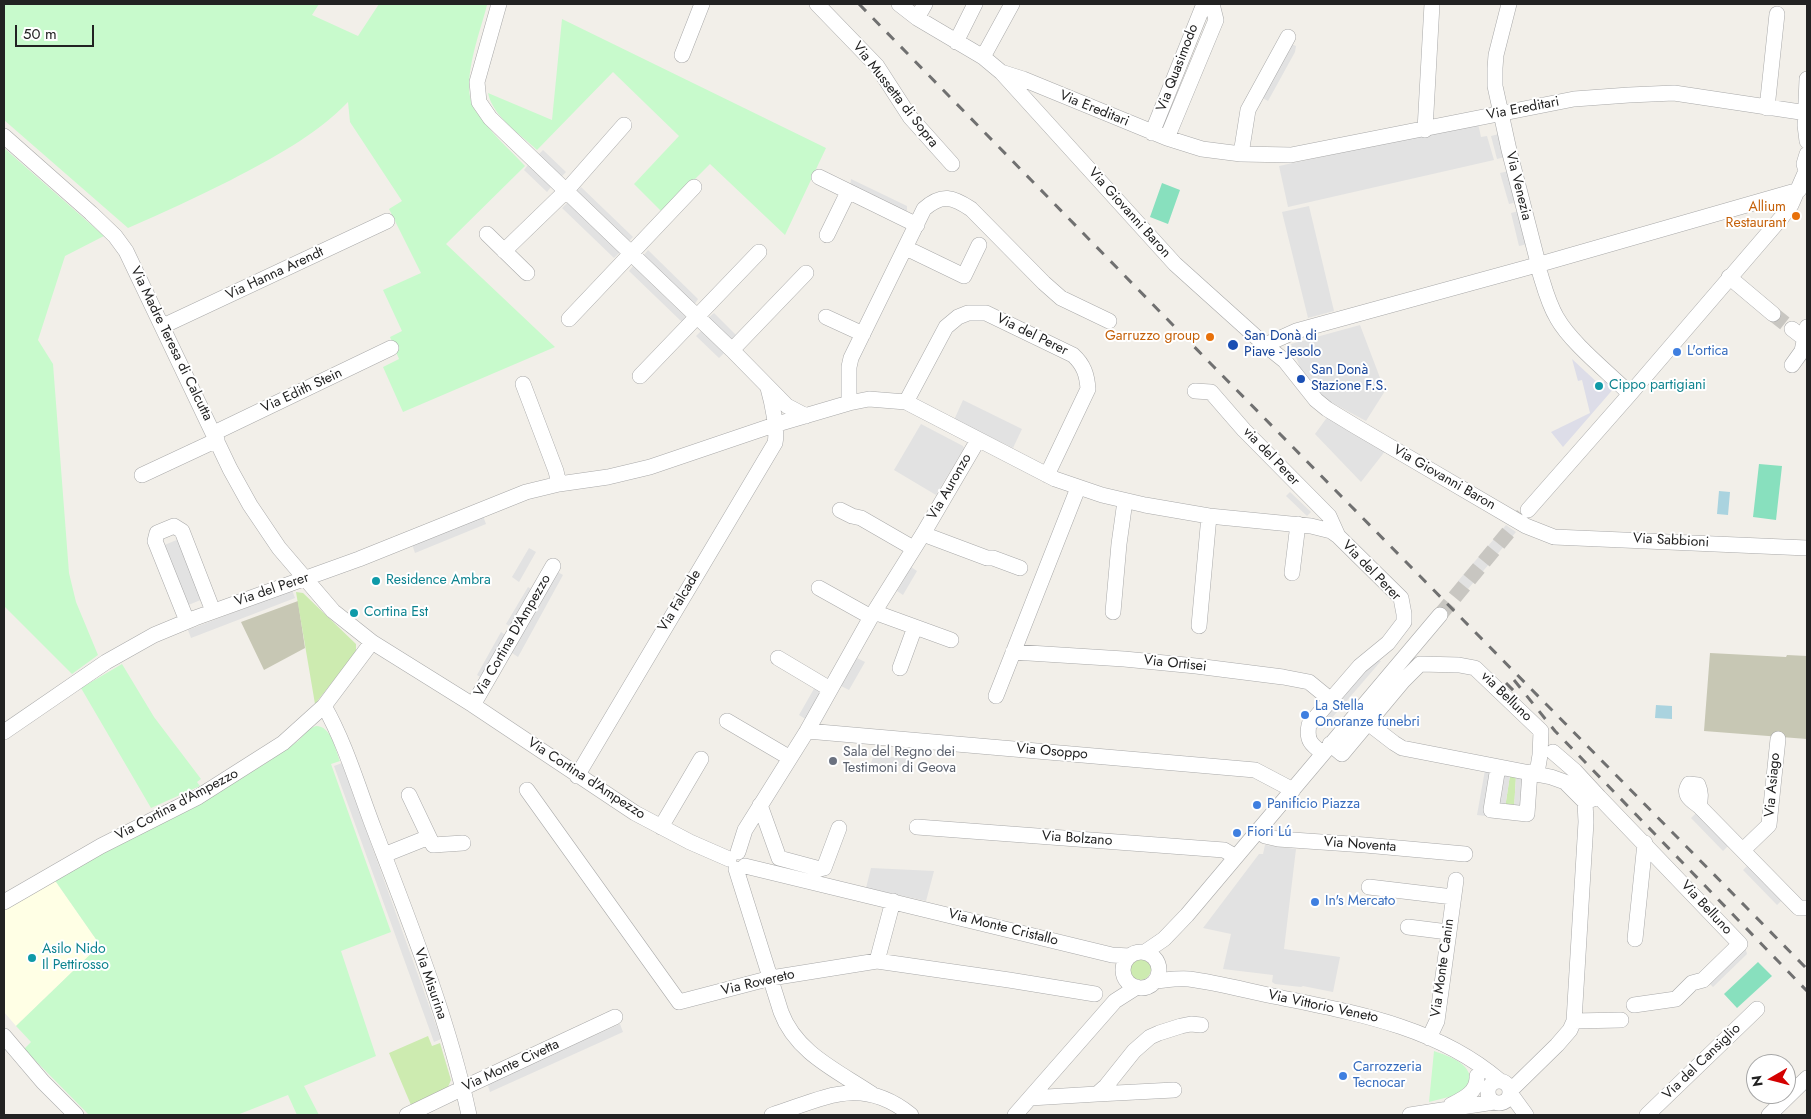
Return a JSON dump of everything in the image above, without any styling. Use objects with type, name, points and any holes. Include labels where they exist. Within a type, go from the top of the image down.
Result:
[{"type":"street","points":[[499,4],[477,82],[479,102],[498,126],[697,316],[787,406],[806,416]]},
{"type":"street","points":[[682,55],[702,4]]},
{"type":"street","name":"Via Mussetta di Sopra","points":[[818,4],[877,66],[910,117],[952,164]]},
{"type":"street","name":"Via Ereditari","points":[[898,4],[917,18],[983,57],[1001,72],[1024,79],[1152,133],[1202,149],[1241,154],[1291,155],[1574,100],[1654,93],[1674,93],[1806,113]]},
{"type":"street","points":[[917,18],[924,4]]},
{"type":"street","points":[[956,42],[975,4]]},
{"type":"street","points":[[983,57],[1012,4]]},
{"type":"street","name":"Via Quasimodo","points":[[1152,133],[1204,4]]},
{"type":"street","points":[[1167,138],[1216,20],[1212,4]]},
{"type":"street","points":[[1424,130],[1432,4]]},
{"type":"street","name":"Via Venezia","points":[[1509,4],[1494,68],[1495,86],[1538,265],[1552,308],[1558,320],[1576,342],[1630,394]]},
{"type":"street","points":[[1767,108],[1777,14]]},
{"type":"street","points":[[1241,154],[1248,110],[1288,37]]},
{"type":"street","name":"Via Giovanni Baron","points":[[1001,72],[1175,264],[1265,346],[1285,361],[1316,400],[1327,409],[1536,531]]},
{"type":"street","points":[[1807,78],[1805,132],[1807,141]]},
{"type":"street","points":[[504,251],[566,191],[624,125]]},
{"type":"street","name":"Via Madre Teresa di Calcutta","points":[[4,136],[91,212],[115,236],[126,251],[240,488],[261,523],[304,579]]},
{"type":"street","points":[[1528,510],[1803,193],[1806,172],[1804,164],[1807,154]]},
{"type":"street","points":[[819,177],[917,224]]},
{"type":"street","points":[[569,319],[694,187]]},
{"type":"street","points":[[828,235],[848,192]]},
{"type":"street","points":[[1265,346],[1296,331],[1538,265],[1761,201],[1803,193]]},
{"type":"street","points":[[849,403],[851,358],[924,209],[932,202],[947,198],[959,201],[971,209],[1044,284],[1061,298],[1109,320]]},
{"type":"street","points":[[1761,201],[1787,211]]},
{"type":"street","name":"Via Hanna Arendt","points":[[163,326],[387,221]]},
{"type":"street","points":[[487,234],[527,273]]},
{"type":"street","points":[[906,248],[964,276],[979,245]]},
{"type":"street","points":[[640,376],[759,252]]},
{"type":"street","points":[[732,350],[806,273]]},
{"type":"street","points":[[1729,277],[1773,314]]},
{"type":"street","name":"Via del Perer","points":[[906,402],[946,326],[958,317],[968,314],[986,312],[1073,355],[1082,365],[1087,376],[1088,389],[1047,475]]},
{"type":"street","points":[[826,317],[863,334]]},
{"type":"street","points":[[1792,329],[1806,333],[1802,351],[1792,365]]},
{"type":"street","name":"Via Edith Stein","points":[[142,475],[215,436],[391,348]]},
{"type":"street","points":[[523,384],[556,471],[559,484]]},
{"type":"street","name":"Via Falcade","points":[[577,776],[775,443],[777,434],[768,387]]},
{"type":"street","name":"via del Perer","points":[[1195,391],[1211,392],[1244,430],[1329,516],[1338,536]]},
{"type":"street","name":"Via del Perer","points":[[4,732],[113,657],[154,634],[187,621],[417,536],[526,492],[559,484],[623,474],[650,467],[774,425],[849,403],[878,398],[906,402],[1047,475],[1078,488],[1125,501],[1209,516],[1298,524],[1321,528],[1331,531],[1338,536],[1401,598],[1404,622],[1388,643],[1366,660],[1309,726],[1307,736],[1309,742],[1327,748]]},
{"type":"street","name":"Via Auronzo","points":[[737,861],[745,830],[807,731],[873,614],[978,440]]},
{"type":"street","points":[[996,696],[1078,488]]},
{"type":"street","points":[[1112,612],[1125,501]]},
{"type":"street","points":[[840,510],[861,518],[913,548]]},
{"type":"street","points":[[1199,626],[1209,516]]},
{"type":"street","points":[[1292,573],[1298,524]]},
{"type":"street","points":[[187,621],[155,541],[157,533],[174,526],[182,531],[214,611]]},
{"type":"street","name":"Via Sabbioni","points":[[1536,531],[1554,537],[1807,548]]},
{"type":"street","name":"Via Auronzo","points":[[923,534],[1020,568]]},
{"type":"street","name":"Via Cortina D'Ampezzo","points":[[472,705],[553,566]]},
{"type":"street","name":"Via Cortina d'Ampezzo","points":[[304,579],[333,611],[372,642],[472,705],[577,776],[635,813],[661,827],[737,861]]},
{"type":"street","points":[[819,588],[873,614],[951,640]]},
{"type":"street","points":[[1153,958],[1164,940],[1440,615]]},
{"type":"street","points":[[900,668],[915,627]]},
{"type":"street","name":"Via Cortina d'Ampezzo","points":[[4,902],[101,846],[198,797],[284,743],[324,706],[372,642]]},
{"type":"street","name":"Via Ortisei","points":[[1013,652],[1206,667],[1294,679],[1309,682],[1331,700]]},
{"type":"street","points":[[778,658],[830,689]]},
{"type":"street","name":"via Belluno","points":[[1368,723],[1403,680],[1420,664],[1459,665],[1475,668],[1541,731],[1540,754],[1533,772]]},
{"type":"street","name":"Via Misurina","points":[[324,706],[338,734],[430,984],[463,1088],[469,1115]]},
{"type":"street","points":[[727,721],[790,758]]},
{"type":"street","points":[[1327,748],[1342,754],[1368,723],[1402,748],[1533,772],[1565,782],[1585,802],[1586,822],[1574,1021],[1570,1030],[1529,1072],[1500,1091],[1443,1109],[1410,1115]]},
{"type":"street","name":"Via Osoppo","points":[[807,731],[1255,770],[1293,790]]},
{"type":"street","name":"Via Asiago","points":[[1743,850],[1770,825],[1778,739]]},
{"type":"street","name":"Via Belluno","points":[[1553,752],[1575,771],[1740,944],[1704,980],[1692,983],[1676,999],[1634,1005]]},
{"type":"street","name":"Via Cortina d'Ampezzo","points":[[661,827],[701,759]]},
{"type":"street","points":[[1498,767],[1492,810],[1527,814],[1533,772]]},
{"type":"street","name":"Via Rovereto","points":[[527,790],[679,1002],[771,978],[877,961],[1095,994]]},
{"type":"street","points":[[408,795],[433,845],[463,842]]},
{"type":"street","points":[[1585,802],[1599,797]]},
{"type":"street","points":[[760,805],[779,858],[820,869],[824,868],[839,828]]},
{"type":"street","points":[[1699,806],[1799,908],[1807,908]]},
{"type":"street","name":"Via Bolzano","points":[[917,827],[1224,850],[1236,857]]},
{"type":"street","name":"Via Noventa","points":[[1258,831],[1265,836],[1278,839],[1465,854]]},
{"type":"street","points":[[384,855],[429,837]]},
{"type":"street","points":[[1635,939],[1645,844]]},
{"type":"street","points":[[737,861],[781,1012],[789,1031],[813,1055],[830,1077],[831,1089],[826,1097]]},
{"type":"street","name":"Via Monte Cristallo","points":[[737,861],[1122,963]]},
{"type":"street","name":"Via Monte Canin","points":[[1429,1038],[1437,1021],[1456,880]]},
{"type":"street","points":[[1369,887],[1453,897]]},
{"type":"street","points":[[877,961],[893,901]]},
{"type":"street","points":[[1408,927],[1448,932]]},
{"type":"street","points":[[1115,1000],[1122,963],[1136,952],[1153,958]]},
{"type":"street","points":[[1015,1115],[1115,1000],[1137,987],[1147,986],[1155,981],[1158,972],[1153,958]]},
{"type":"street","name":"Via Vittorio Veneto","points":[[1153,958],[1187,979]]},
{"type":"street","points":[[1122,963],[1130,984],[1137,987]]},
{"type":"street","name":"Via Vittorio Veneto","points":[[1155,981],[1187,979],[1369,1017],[1402,1026],[1454,1050],[1482,1066],[1520,1115]]},
{"type":"street","name":"Via del Cansiglio","points":[[1646,1115],[1757,1009]]},
{"type":"street","name":"Via Monte Civetta","points":[[407,1115],[615,1018]]},
{"type":"street","points":[[1574,1021],[1621,1020]]},
{"type":"street","points":[[1097,1094],[1106,1086],[1134,1051],[1150,1037],[1181,1026],[1201,1025]]},
{"type":"street","points":[[4,1036],[43,1082],[76,1115]]},
{"type":"street","name":"Via Vittorio Veneto","points":[[1454,1050],[1467,1062],[1477,1076],[1500,1091],[1526,1115]]},
{"type":"street","points":[[813,1055],[872,1094],[894,1104],[911,1115]]},
{"type":"street","points":[[1049,1076],[1062,1096]]},
{"type":"street","points":[[1443,1109],[1473,1091],[1478,1083],[1477,1076]]},
{"type":"street","points":[[1769,1115],[1807,1078]]},
{"type":"street","points":[[1030,1098],[1174,1090]]},
{"type":"street","points":[[772,1115],[826,1097],[852,1092],[872,1094]]},
{"type":"shaded area","points":[[1291,44],[1296,46],[1295,52],[1268,101],[1261,97]]},
{"type":"shaded area","points":[[1478,123],[1481,137],[1487,136],[1494,160],[1288,207],[1279,166]]},
{"type":"shaded area","points":[[1499,134],[1505,157],[1497,159],[1491,136]]},
{"type":"shaded area","points":[[543,150],[566,172],[561,177],[538,155]]},
{"type":"shaded area","points":[[528,165],[551,187],[547,192],[524,170]]},
{"type":"shaded area","points":[[1509,171],[1517,202],[1509,204],[1500,173]]},
{"type":"shaded area","points":[[851,179],[907,206],[907,215],[850,188]]},
{"type":"shaded area","points":[[581,187],[633,237],[627,243],[575,193]]},
{"type":"shaded area","points":[[568,202],[620,252],[614,258],[562,208]]},
{"type":"shaded area","points":[[1309,206],[1334,311],[1308,318],[1282,212]]},
{"type":"shaded area","points":[[1519,211],[1528,244],[1519,246],[1511,213]]},
{"type":"shaded area","points":[[648,250],[698,299],[694,305],[643,256]]},
{"type":"shaded area","points":[[633,266],[687,318],[683,323],[629,271]]},
{"type":"shaded area","points":[[714,313],[737,336],[732,342],[708,318]]},
{"type":"shaded area","points":[[1360,325],[1385,391],[1366,421],[1321,397],[1301,370],[1291,344]]},
{"type":"shaded area","points":[[701,331],[724,353],[719,358],[696,336]]},
{"type":"shaded area","points":[[1572,359],[1600,385],[1607,379],[1615,387],[1563,447],[1551,432],[1590,413],[1582,380],[1578,381]]},
{"type":"shaded area","points":[[963,400],[1022,429],[1013,448],[954,420]]},
{"type":"shaded area","points":[[1328,416],[1386,450],[1361,482],[1315,434]]},
{"type":"shaded area","points":[[921,424],[964,448],[936,495],[894,470]]},
{"type":"shaded area","points":[[1290,492],[1311,512],[1307,516],[1286,496]]},
{"type":"shaded area","points":[[483,516],[486,524],[415,553],[412,544]]},
{"type":"shaded area","points":[[1506,525],[1516,532],[1468,589],[1458,581]]},
{"type":"shaded area","points":[[179,539],[203,599],[186,606],[162,546]]},
{"type":"shaded area","points":[[529,548],[536,552],[519,582],[512,577]]},
{"type":"shaded area","points":[[911,567],[917,571],[903,595],[897,591]]},
{"type":"shaded area","points":[[556,571],[563,575],[518,657],[512,653]]},
{"type":"shaded area","points":[[528,587],[534,591],[513,628],[506,624]]},
{"type":"shaded area","points":[[292,590],[295,598],[191,638],[188,630]]},
{"type":"shaded area","points":[[298,601],[305,648],[264,670],[241,622]]},
{"type":"shaded area","points":[[501,632],[507,636],[483,679],[477,675]]},
{"type":"shaded area","points":[[1710,653],[1786,657],[1787,655],[1807,656],[1807,739],[1704,731]]},
{"type":"shaded area","points":[[857,658],[865,662],[849,690],[841,686]]},
{"type":"shaded area","points":[[1368,660],[1381,661],[1331,719],[1321,718]]},
{"type":"shaded area","points":[[815,687],[823,692],[807,720],[799,715]]},
{"type":"shaded area","points":[[874,755],[910,759],[907,767],[871,763]]},
{"type":"shaded area","points":[[342,763],[441,1039],[434,1042],[334,766]]},
{"type":"shaded area","points":[[1485,770],[1493,771],[1486,816],[1477,815]]},
{"type":"shaded area","points":[[1503,773],[1510,775],[1505,808],[1496,807]]},
{"type":"shaded area","points":[[1516,776],[1524,778],[1522,809],[1514,809]]},
{"type":"shaded area","points":[[1696,813],[1728,846],[1723,851],[1691,818]]},
{"type":"shaded area","points":[[1265,845],[1296,849],[1284,949],[1340,957],[1333,992],[1303,986],[1275,984],[1272,982],[1273,975],[1223,969],[1231,934],[1203,928],[1259,854],[1263,854]]},
{"type":"shaded area","points":[[1748,865],[1782,900],[1777,905],[1743,870]]},
{"type":"shaded area","points":[[871,868],[934,871],[926,901],[866,888]]},
{"type":"shaded area","points":[[54,879],[100,945],[16,1026],[4,1012],[4,909]]},
{"type":"shaded area","points":[[1745,947],[1747,954],[1713,987],[1709,983]]},
{"type":"shaded area","points":[[620,1024],[623,1032],[490,1092],[487,1083]]},
{"type":"green space","points":[[4,4],[319,4],[312,15],[358,36],[379,4],[487,5],[472,59],[469,87],[471,99],[475,110],[486,125],[525,166],[446,244],[555,347],[403,412],[383,367],[399,359],[390,337],[402,331],[383,290],[421,273],[389,209],[402,201],[350,122],[348,102],[308,136],[278,155],[167,211],[128,228],[4,120]]},
{"type":"green space","points":[[562,19],[826,148],[785,235],[710,164],[662,212],[634,184],[679,136],[613,72],[537,150],[508,124],[495,110],[488,93],[552,120]]},
{"type":"green space","points":[[4,148],[104,236],[65,256],[38,340],[53,364],[69,573],[76,602],[98,655],[72,674],[4,606]]},
{"type":"green space","points":[[1162,183],[1180,190],[1168,224],[1150,217]]},
{"type":"green space","points":[[1759,464],[1782,466],[1776,520],[1753,517]]},
{"type":"green space","points":[[296,592],[303,593],[356,644],[356,652],[315,704]]},
{"type":"green space","points":[[122,664],[154,717],[201,779],[197,782],[200,786],[151,808],[81,688]]},
{"type":"green space","points":[[316,726],[321,727],[329,734],[334,744],[340,761],[331,764],[391,932],[341,951],[376,1056],[304,1086],[319,1115],[297,1115],[288,1095],[237,1115],[89,1115],[24,1049],[31,1042],[16,1026],[100,945],[54,879],[91,857],[206,800],[266,763],[298,741],[309,729]]},
{"type":"green space","points":[[1510,775],[1516,776],[1514,809],[1505,808]]},
{"type":"green space","points":[[1140,958],[1148,961],[1151,969],[1148,977],[1140,980],[1132,977],[1129,969],[1132,961]]},
{"type":"green space","points":[[1758,962],[1772,976],[1737,1008],[1724,994]]},
{"type":"green space","points":[[428,1036],[432,1046],[440,1043],[451,1080],[448,1087],[411,1105],[389,1053]]},
{"type":"green space","points":[[1434,1051],[1454,1059],[1465,1067],[1470,1078],[1470,1086],[1460,1094],[1429,1102]]},
{"type":"water","points":[[1719,491],[1730,492],[1728,515],[1717,514]]},
{"type":"water","points":[[1656,705],[1672,706],[1672,719],[1655,718]]},
{"type":"tunnel","points":[[1773,314],[1792,329]]},
{"type":"tunnel","points":[[1440,615],[1525,512]]},
{"type":"railway","points":[[859,4],[1807,969]]},
{"type":"railway","points":[[1514,680],[1555,731],[1807,991]]},
{"type":"railway","points":[[1506,683],[1519,696]]},
{"type":"place","name":"Allium Restaurant","points":[[1796,216]]},
{"type":"place","name":"Garruzzo group","points":[[1210,337]]},
{"type":"place","name":"San Donà di Piave - Jesolo","points":[[1233,345]]},
{"type":"place","name":"L'ortica","points":[[1677,352]]},
{"type":"place","name":"San Donà Stazione F.S.","points":[[1301,379]]},
{"type":"place","name":"Cippo partigiani","points":[[1599,386]]},
{"type":"place","name":"Residence Ambra","points":[[376,581]]},
{"type":"place","name":"Cortina Est","points":[[354,613]]},
{"type":"place","name":"La Stella Onoranze funebri","points":[[1305,715]]},
{"type":"place","name":"Sala del Regno dei Testimoni di Geova","points":[[833,761]]},
{"type":"place","name":"Panificio Piazza","points":[[1257,805]]},
{"type":"place","name":"Fiori Lú","points":[[1237,833]]},
{"type":"place","name":"In's Mercato","points":[[1315,902]]},
{"type":"place","name":"Asilo Nido Il Pettirosso","points":[[32,958]]},
{"type":"place","name":"Carrozzeria Tecnocar","points":[[1343,1076]]}]
